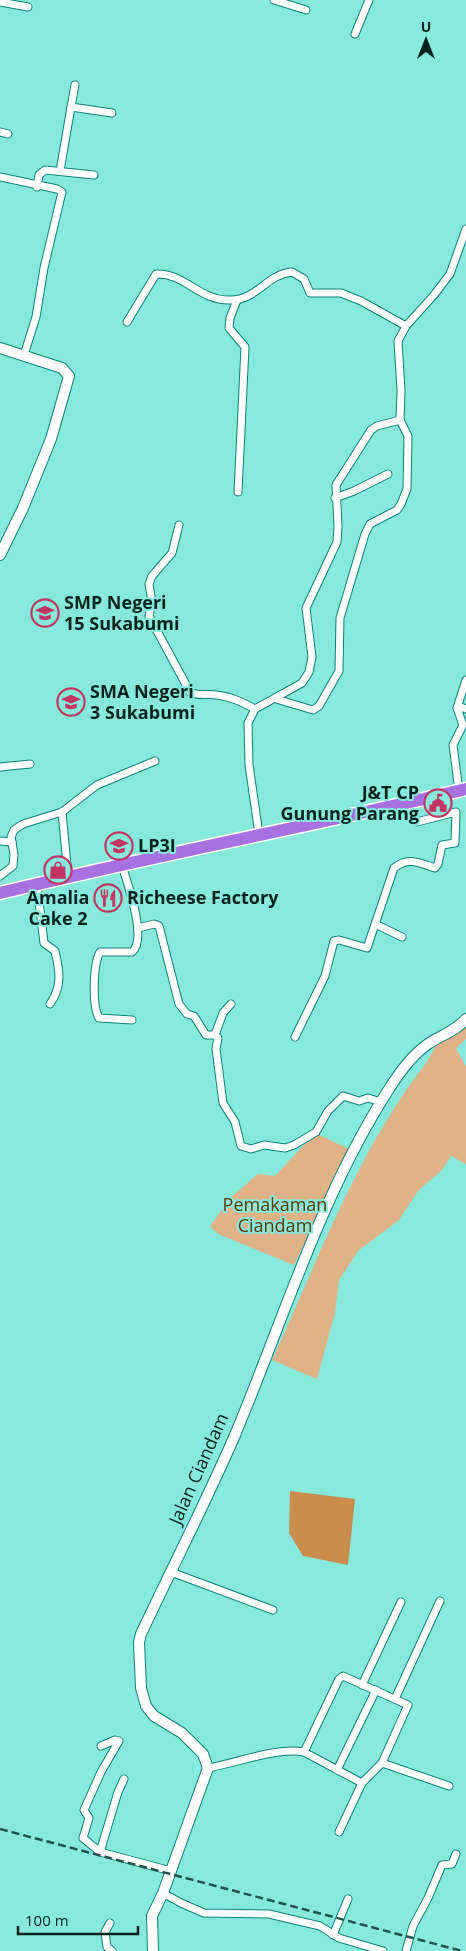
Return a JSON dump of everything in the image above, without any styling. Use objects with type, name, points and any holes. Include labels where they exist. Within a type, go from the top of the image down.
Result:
[{"type":"highway","points":[[0,893],[259,834],[364,814],[462,790]]},
{"type":"street","points":[[274,0],[306,10]]},
{"type":"street","points":[[355,34],[369,0]]},
{"type":"street","points":[[0,2],[28,7]]},
{"type":"street","points":[[60,172],[75,85]]},
{"type":"street","points":[[71,107],[112,113]]},
{"type":"street","points":[[0,132],[8,134]]},
{"type":"street","points":[[38,187],[39,175],[43,171],[94,174]]},
{"type":"street","points":[[0,178],[38,187],[57,189],[63,194],[44,268],[36,317],[24,355]]},
{"type":"street","points":[[276,699],[313,710],[319,706],[337,677],[340,618],[365,534],[370,524],[397,510],[402,504],[407,489],[408,436],[400,420],[401,390],[398,341],[406,326],[450,274],[466,229]]},
{"type":"street","points":[[128,322],[139,306],[154,276],[159,274],[178,278],[202,295],[221,300],[238,300],[247,298],[275,276],[292,272],[304,280],[310,294],[342,293],[361,301],[406,326]]},
{"type":"street","points":[[238,300],[230,318],[229,328],[245,347],[238,492]]},
{"type":"street","points":[[0,348],[62,368],[68,373],[69,380],[51,439],[23,508],[3,541],[0,555]]},
{"type":"street","points":[[259,834],[252,795],[247,743],[248,723],[255,709],[302,683],[309,672],[312,657],[306,608],[337,542],[336,485],[371,430],[377,426],[400,420]]},
{"type":"street","points":[[335,498],[388,474]]},
{"type":"street","points":[[179,525],[172,553],[152,576],[149,584],[152,602],[149,616],[190,692],[198,695],[212,694],[233,698],[255,709]]},
{"type":"street","points":[[462,790],[452,748],[463,723],[457,711],[466,680]]},
{"type":"street","points":[[458,706],[466,709]]},
{"type":"street","points":[[0,876],[12,866],[14,854],[12,833],[22,824],[62,812],[97,785],[155,761]]},
{"type":"street","points":[[0,767],[30,764]]},
{"type":"street","points":[[295,1037],[325,976],[334,941],[342,940],[366,948],[394,868],[400,864],[418,861],[435,868],[438,864],[442,845],[455,843],[456,812],[418,822],[412,819],[406,804]]},
{"type":"street","points":[[62,812],[68,876]]},
{"type":"street","points":[[0,841],[12,842]]},
{"type":"street","points":[[122,865],[138,928],[138,941],[135,950],[128,952],[100,952],[95,972],[96,1011],[99,1018],[132,1020]]},
{"type":"street","points":[[37,885],[44,943],[55,951],[60,984],[50,1004]]},
{"type":"street","points":[[138,928],[154,924],[159,926],[179,1004],[187,1014],[194,1016],[206,1035],[215,1035]]},
{"type":"street","points":[[375,924],[402,937]]},
{"type":"street","points":[[215,1035],[223,1014],[231,1004]]},
{"type":"street","name":"Jalan Ciandam","points":[[208,1768],[203,1754],[182,1733],[148,1711],[143,1698],[140,1637],[235,1434],[324,1216],[381,1102],[415,1055],[466,1019]]},
{"type":"street","points":[[215,1035],[218,1040],[216,1049],[223,1103],[235,1122],[243,1147],[251,1149],[264,1145],[285,1148],[294,1145],[316,1132],[328,1111],[343,1096],[359,1101],[368,1098],[381,1102]]},
{"type":"street","points":[[171,1572],[273,1610]]},
{"type":"street","points":[[395,1699],[440,1601]]},
{"type":"street","points":[[362,1684],[401,1602]]},
{"type":"street","points":[[304,1752],[339,1679],[347,1676],[405,1703],[408,1707],[382,1763],[362,1783],[339,1832]]},
{"type":"street","points":[[337,1770],[376,1690]]},
{"type":"street","points":[[100,1746],[115,1740],[119,1741],[101,1772],[84,1810],[89,1818],[83,1838],[100,1852],[171,1871]]},
{"type":"street","points":[[153,1951],[153,1912],[164,1893],[208,1768],[296,1750],[304,1752],[362,1783]]},
{"type":"street","points":[[382,1763],[449,1786]]},
{"type":"street","points":[[100,1852],[118,1792],[124,1780]]},
{"type":"street","points":[[406,1951],[413,1926],[428,1898],[442,1865],[452,1864],[456,1854]]},
{"type":"street","points":[[164,1893],[204,1913],[269,1914],[320,1926],[333,1935],[382,1951]]},
{"type":"street","points":[[333,1935],[348,1899]]},
{"type":"street","points":[[110,1923],[105,1938],[107,1947],[112,1951]]},
{"type":"green space","name":"Pemakaman Ciandam","points":[[466,1028],[466,1039],[456,1048],[466,1067],[466,1164],[451,1156],[442,1170],[418,1191],[399,1220],[358,1251],[339,1280],[335,1313],[317,1379],[272,1360],[340,1209],[378,1136],[439,1042]]},
{"type":"green space","name":"Pemakaman Ciandam","points":[[315,1133],[351,1150],[294,1265],[218,1234],[210,1226],[231,1197],[258,1174],[275,1176]]},
{"type":"shaded area","points":[[290,1491],[355,1499],[348,1565],[303,1556],[289,1533]]},
{"type":"railway","points":[[0,1829],[462,1951]]},
{"type":"place","name":"SMP Negeri 15 Sukabumi","points":[[45,613]]},
{"type":"place","name":"SMA Negeri 3 Sukabumi","points":[[71,702]]},
{"type":"place","name":"J&T CP Gunung Parang","points":[[438,803]]},
{"type":"place","name":"LP3I","points":[[119,846]]},
{"type":"place","name":"Amalia Cake 2","points":[[58,870]]},
{"type":"place","name":"Richeese Factory","points":[[108,898]]}]
